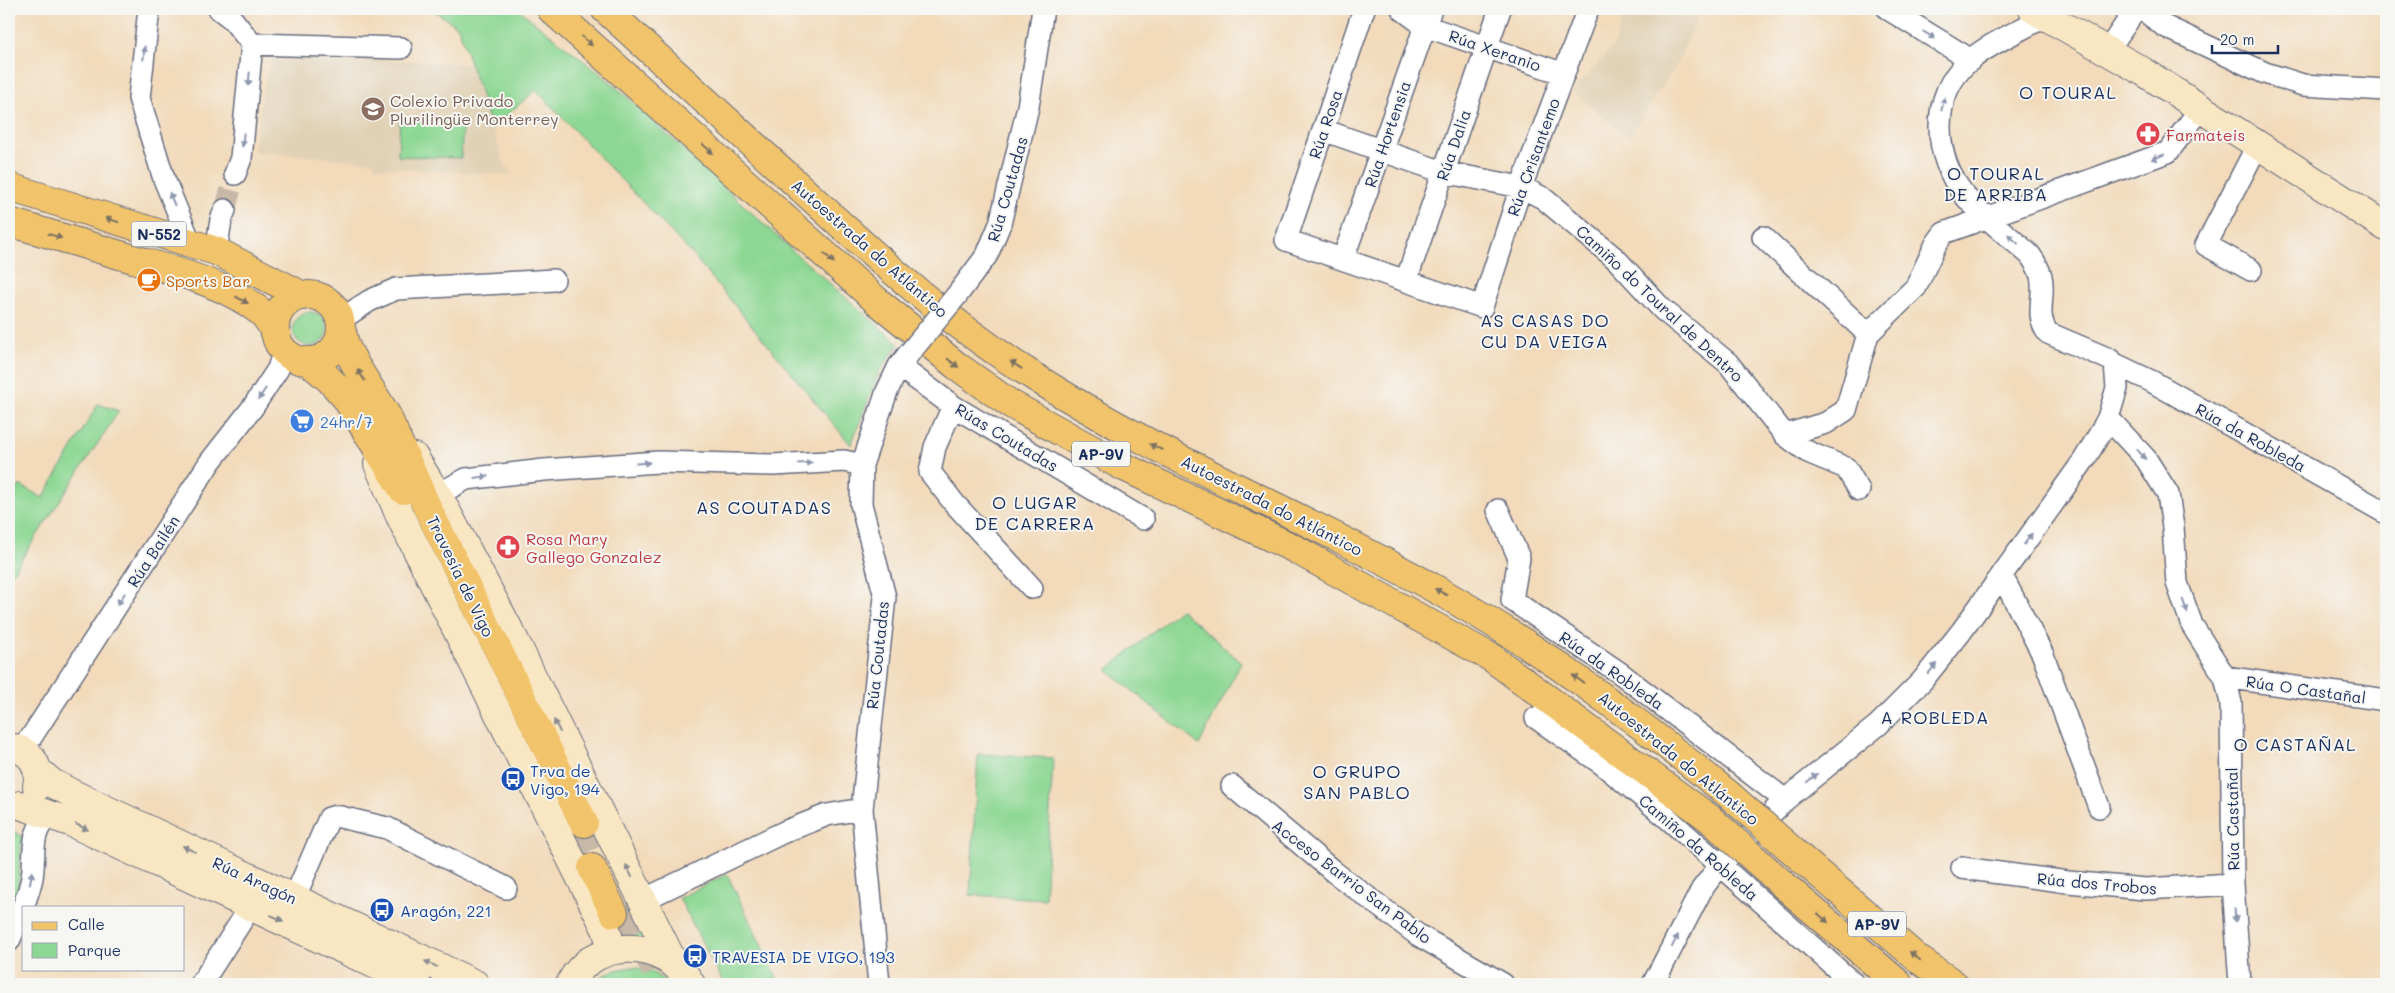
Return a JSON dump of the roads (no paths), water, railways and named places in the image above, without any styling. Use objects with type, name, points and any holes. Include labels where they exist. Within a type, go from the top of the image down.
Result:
[{"type":"main road","name":"Autoestrada do Atlántico","points":[[551,9],[877,301],[957,366],[1009,403],[1120,465],[1295,549],[1492,658],[1709,818],[1899,984]]},
{"type":"main road","name":"Autoestrada do Atlántico","points":[[605,9],[897,276],[975,338],[1029,374],[1134,437],[1313,524],[1447,596],[1542,654],[1634,718],[1728,794],[1918,959],[1954,984]]},
{"type":"main road","points":[[2039,12],[2108,50],[2386,227]]},
{"type":"main road","name":"N-552","points":[[9,187],[204,248],[303,296],[322,298],[330,304],[341,324]]},
{"type":"main road","name":"N-552","points":[[9,222],[172,270],[214,286],[244,301],[262,313],[269,321],[280,342]]},
{"type":"main road","points":[[303,296],[285,305],[278,313],[280,342],[299,360],[308,361],[328,355],[335,348],[341,324]]},
{"type":"main road","name":"Travesía de Vigo","points":[[341,324],[346,347],[356,366],[376,421],[412,506],[579,827]]},
{"type":"main road","name":"Travesía de Vigo","points":[[308,361],[330,380],[346,398],[376,421]]},
{"type":"main road","name":"N-552","points":[[376,421],[440,499],[515,640],[627,907],[673,962]]},
{"type":"main road","points":[[376,421],[398,514],[606,929],[610,942],[609,951]]},
{"type":"main road","name":"Rúa Aragón","points":[[13,747],[31,757],[38,771],[56,786],[475,984]]},
{"type":"main road","points":[[14,806],[33,795],[37,788],[38,771]]},
{"type":"main road","name":"Rúa Aragón","points":[[14,806],[51,815],[79,826],[417,984]]},
{"type":"main road","points":[[598,865],[627,907]]},
{"type":"main road","points":[[570,984],[582,968],[594,958],[609,951],[625,948],[642,949],[658,954],[673,962],[691,984]]},
{"type":"street","points":[[149,9],[139,98],[164,179],[204,248],[225,210]]},
{"type":"street","points":[[219,9],[232,19],[252,44],[241,158],[235,174]]},
{"type":"street","name":"Rúa Coutadas","points":[[879,984],[862,809],[885,597],[861,504],[862,466],[887,391],[903,361],[987,255],[1000,224],[1026,116],[1042,9]]},
{"type":"street","name":"Rúa Rosa","points":[[1343,259],[1286,240],[1364,9]]},
{"type":"street","name":"Rúa Xeranio","points":[[1402,9],[1428,17],[1486,47],[1564,74]]},
{"type":"street","name":"Rúa Dalia","points":[[1406,281],[1500,9]]},
{"type":"street","name":"Rúa Crisantemo","points":[[1406,281],[1482,307],[1521,187],[1588,9]]},
{"type":"street","points":[[1888,9],[1970,60]]},
{"type":"street","points":[[2108,50],[2136,9]]},
{"type":"street","points":[[2142,9],[2164,26],[2265,73],[2303,85],[2386,90]]},
{"type":"street","name":"Rúa da Robleda","points":[[2039,12],[1970,60],[1950,84],[1942,103],[1940,139],[1946,161],[1964,194],[2030,255],[2038,266],[2042,278],[2040,316],[2043,326],[2048,333],[2109,359],[2115,364],[2151,381],[2386,512]]},
{"type":"street","name":"Rúa Hortensia","points":[[1343,259],[1428,17]]},
{"type":"street","points":[[252,44],[401,48]]},
{"type":"street","points":[[1785,435],[1826,423],[1846,410],[1868,334],[1916,287],[1936,244],[1944,233],[2168,152],[2201,108]]},
{"type":"street","name":"Camiño do Toural de Dentro","points":[[1323,130],[1443,172],[1521,187],[1543,198],[1616,259],[1662,309],[1728,363],[1785,435],[1808,452],[1846,468],[1859,490]]},
{"type":"street","points":[[2251,270],[2206,245],[2258,146]]},
{"type":"street","points":[[1762,237],[1868,334]]},
{"type":"street","points":[[1343,259],[1406,281]]},
{"type":"street","points":[[341,324],[369,301],[396,289],[554,280]]},
{"type":"street","name":"Rúa Bailén","points":[[13,747],[30,739],[210,462],[254,407],[278,369],[280,342]]},
{"type":"street","name":"Rúas Coutadas","points":[[903,361],[953,406],[1143,519]]},
{"type":"street","points":[[1653,984],[1702,889],[1721,864],[1784,800],[1878,725],[1922,681],[1961,632],[2084,460],[2108,418],[2117,388],[2115,364]]},
{"type":"street","points":[[953,406],[935,447],[930,472],[954,503],[1032,588]]},
{"type":"street","name":"Rúa Castañal","points":[[2108,418],[2146,460],[2168,494],[2173,527],[2177,583],[2192,626],[2225,677],[2230,703],[2233,884],[2240,984]]},
{"type":"street","points":[[440,499],[446,490],[466,480],[544,470],[658,462],[773,465],[844,461],[862,466]]},
{"type":"street","name":"Rúa da Robleda","points":[[1498,510],[1519,558],[1512,600],[1620,673],[1784,800]]},
{"type":"street","points":[[2002,576],[2043,655],[2099,807]]},
{"type":"street","name":"Rúa O Castañal","points":[[2225,677],[2386,700]]},
{"type":"street","name":"Camiño da Robleda","points":[[1536,718],[1602,764],[1721,864],[1854,984]]},
{"type":"street","name":"Acceso Barrio San Pablo","points":[[1232,786],[1334,872],[1418,935],[1503,984]]},
{"type":"street","points":[[627,907],[784,832],[827,815],[862,809]]},
{"type":"street","points":[[24,906],[32,877],[33,848],[37,829],[42,820],[51,815]]},
{"type":"street","points":[[294,899],[329,818],[336,816],[387,828],[506,888]]},
{"type":"street","name":"Rúa dos Trobos","points":[[1962,868],[2145,890],[2233,884]]},
{"type":"street","points":[[201,984],[251,906]]},
{"type":"street","points":[[9,940],[22,912]]},
{"type":"tunnel","points":[[225,210],[235,174]]},
{"type":"tunnel","points":[[584,823],[603,863]]},
{"type":"tunnel","points":[[625,907],[662,984]]},
{"type":"place","name":"Colexio Privado Plurilingüe Monterrey","points":[[373,109]]},
{"type":"place","name":"Farmateis","points":[[2148,134]]},
{"type":"place","name":"Sports Bar","points":[[149,280]]},
{"type":"place","name":"24hr/7","points":[[302,421]]},
{"type":"place","name":"Rosa Mary Gallego Gonzalez","points":[[508,547]]},
{"type":"place","name":"Trva de Vigo, 194","points":[[513,779]]},
{"type":"place","name":"Aragón, 221","points":[[382,910]]},
{"type":"place","name":"TRAVESIA DE VIGO, 193","points":[[695,956]]},
{"type":"district","name":"O TOURAL","points":[[2068,92]]},
{"type":"district","name":"O TOURAL DE ARRIBA","points":[[1996,183]]},
{"type":"district","name":"AS CASAS DO CU DA VEIGA","points":[[1545,330]]},
{"type":"district","name":"AS COUTADAS","points":[[764,507]]},
{"type":"district","name":"O LUGAR DE CARRERA","points":[[1035,512]]},
{"type":"district","name":"A ROBLEDA","points":[[1935,717]]},
{"type":"district","name":"O CASTAÑAL","points":[[2295,744]]},
{"type":"district","name":"O GRUPO SAN PABLO","points":[[1357,781]]}]
